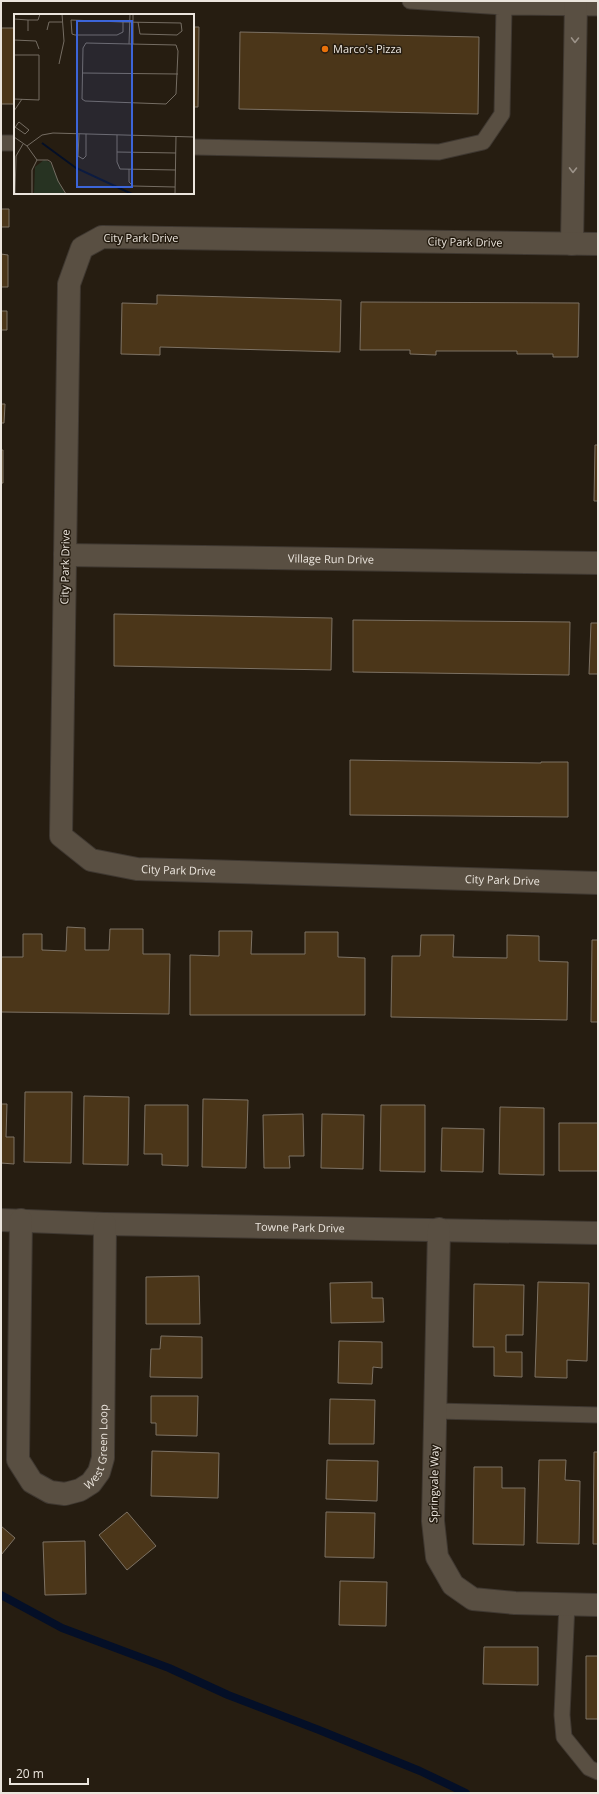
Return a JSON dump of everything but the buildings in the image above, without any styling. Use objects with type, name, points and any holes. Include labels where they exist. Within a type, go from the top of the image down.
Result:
[{"type":"street","points":[[572,244],[576,5]]},
{"type":"street","name":"City Park Drive","points":[[598,244],[102,237],[82,248],[68,284],[61,836],[91,860],[137,869],[598,883]]},
{"type":"street","name":"Village Run Drive","points":[[65,555],[598,564]]},
{"type":"street","name":"West Green Loop","points":[[11,1220],[18,1460],[32,1482],[50,1492],[65,1494],[80,1490],[91,1483],[99,1472],[103,1458],[105,1224]]},
{"type":"street","name":"Towne Park Drive","points":[[11,1220],[105,1224],[598,1233]]},
{"type":"street","name":"Springvale Way","points":[[439,1229],[433,1521],[437,1557],[453,1585],[473,1599],[515,1603],[598,1605]]},
{"type":"lane","points":[[410,1],[504,7],[576,5],[598,8]]},
{"type":"lane","points":[[194,147],[439,152],[483,142],[502,114],[504,7]]},
{"type":"lane","points":[[1,143],[14,144]]},
{"type":"lane","points":[[435,1411],[598,1415]]},
{"type":"lane","points":[[567,1604],[562,1715],[564,1737],[589,1768],[598,1772]]},
{"type":"waterway","points":[[1,1595],[62,1628],[169,1668],[228,1695],[420,1771],[466,1793]]},
{"type":"place","name":"Marco's Pizza","points":[[325,49]]}]
